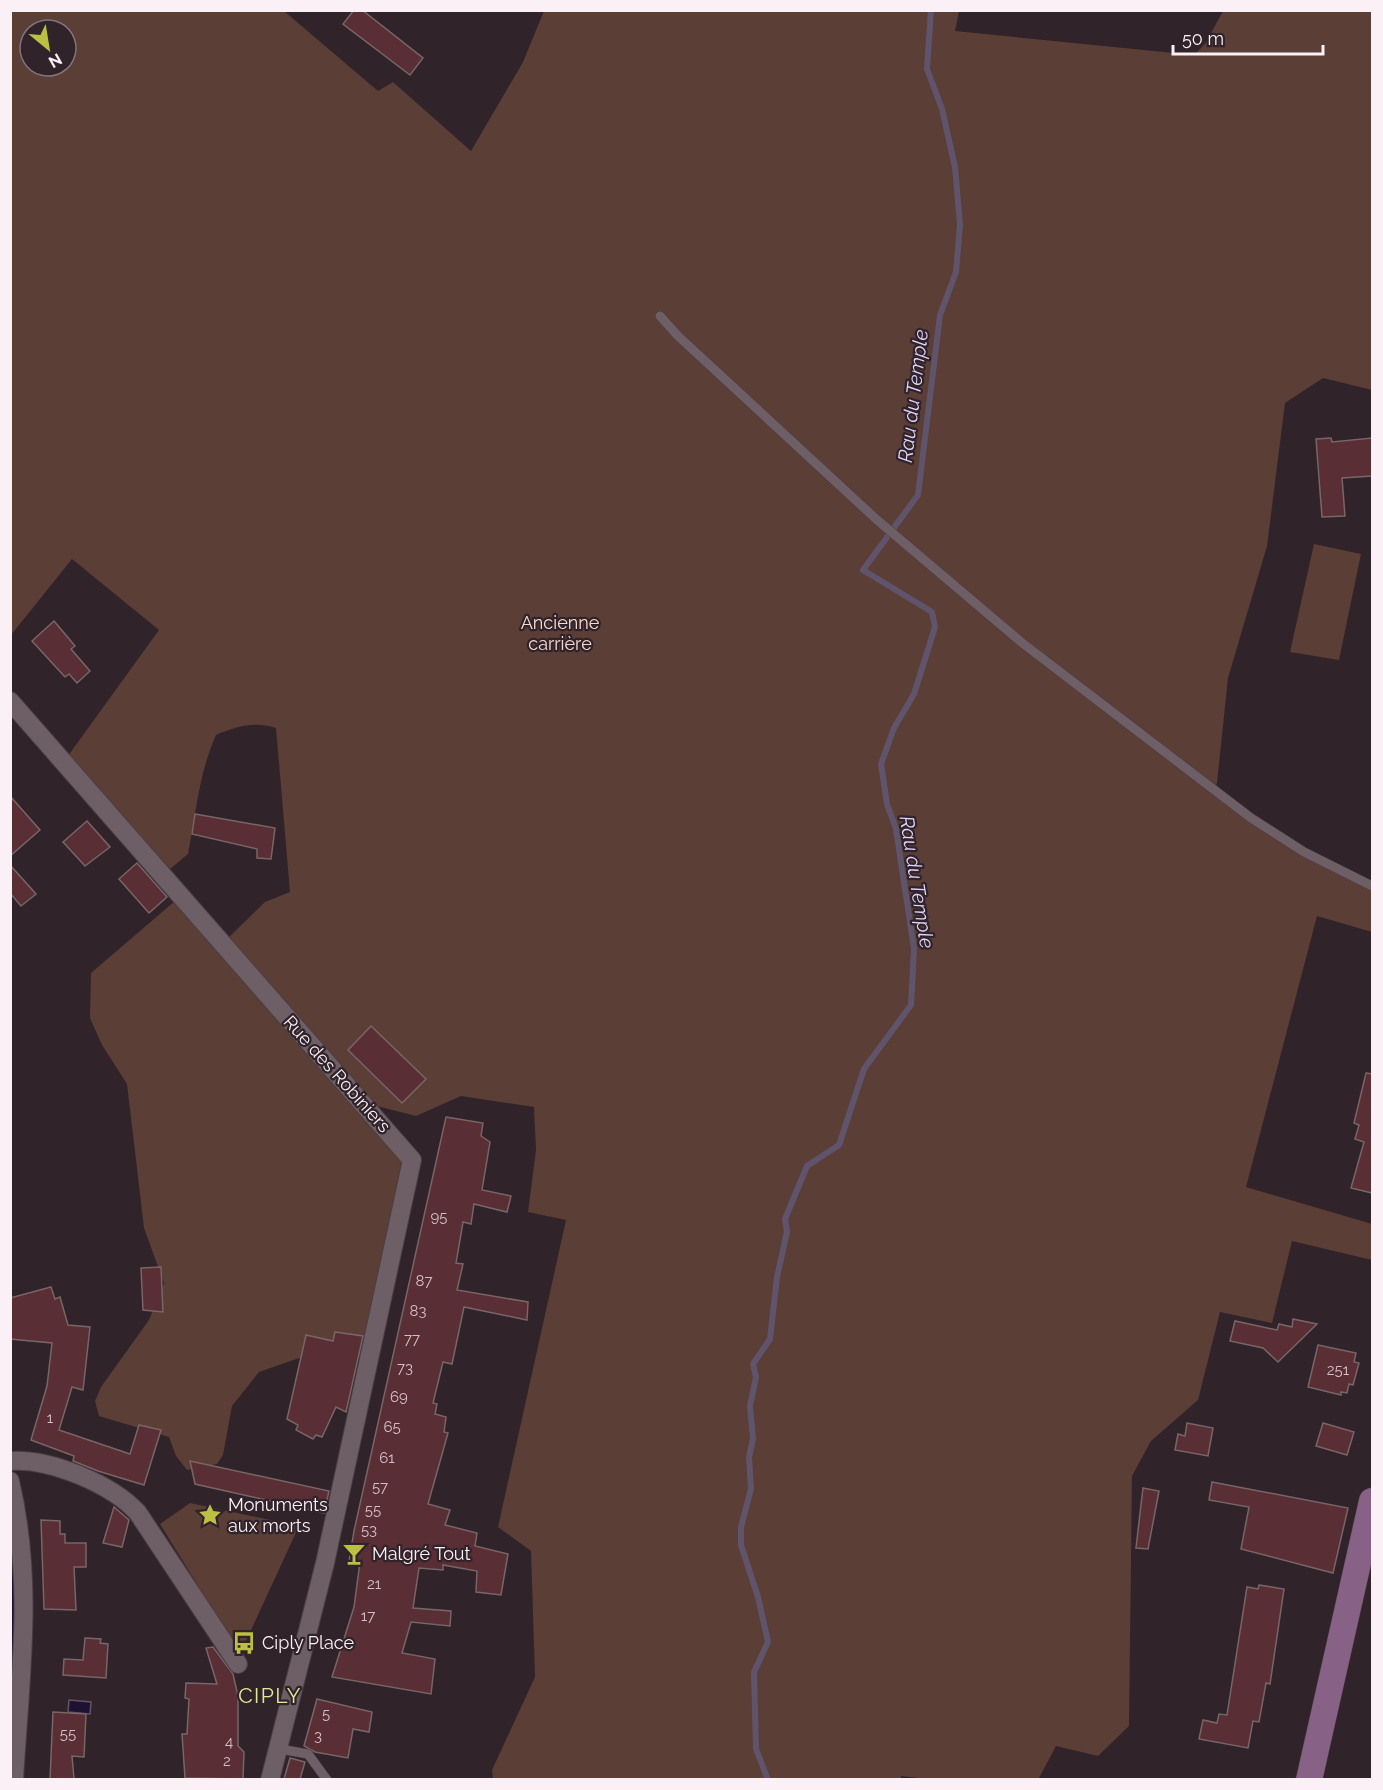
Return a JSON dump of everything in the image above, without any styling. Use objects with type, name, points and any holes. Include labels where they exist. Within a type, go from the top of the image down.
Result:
[{"type":"main road","points":[[1309,1779],[1372,1501]]},
{"type":"street","name":"Rue des Robiniers","points":[[10,701],[412,1160],[331,1533],[280,1749]]},
{"type":"street","points":[[10,1461],[41,1462],[125,1498],[138,1513],[238,1664]]},
{"type":"street","points":[[10,1481],[17,1508],[26,1587],[14,1779]]},
{"type":"street","points":[[270,1779],[280,1749]]},
{"type":"lane","points":[[660,316],[678,336],[876,519],[1021,642],[1251,818],[1304,852],[1372,886]]},
{"type":"lane","points":[[280,1749],[308,1754],[327,1779]]},
{"type":"green space","name":"Ancienne carrière","points":[[10,11],[284,11],[378,91],[393,82],[471,151],[523,62],[544,11],[959,11],[955,31],[1194,55],[1205,44],[1223,11],[1372,11],[1372,390],[1323,378],[1285,403],[1267,546],[1228,678],[1217,783],[1214,790],[1251,818],[1372,886],[1372,932],[1317,916],[1246,1187],[1372,1224],[1372,1260],[1292,1241],[1272,1323],[1220,1312],[1198,1400],[1151,1441],[1132,1476],[1129,1726],[1098,1756],[1056,1746],[1038,1780],[936,1780],[901,1776],[901,1780],[493,1779],[492,1770],[535,1677],[531,1551],[498,1527],[566,1220],[528,1212],[536,1150],[534,1107],[461,1096],[416,1116],[373,1105],[373,1100],[362,1098],[412,1160],[369,1359],[340,1353],[305,1356],[259,1372],[232,1406],[223,1455],[217,1464],[187,1470],[176,1456],[169,1437],[99,1416],[95,1401],[101,1387],[149,1320],[164,1283],[144,1228],[127,1084],[102,1045],[90,1018],[91,973],[182,895],[223,943],[265,902],[290,892],[276,728],[261,725],[246,726],[216,735],[202,779],[188,854],[164,874],[65,760],[159,630],[72,559],[11,635]]},
{"type":"green space","points":[[1314,544],[1361,554],[1339,660],[1290,652]]},
{"type":"green space","points":[[190,1503],[299,1526],[240,1654],[160,1524]]},
{"type":"shaded area","points":[[11,1523],[19,1595],[11,1713]]},
{"type":"shaded area","points":[[69,1700],[91,1702],[90,1714],[68,1712]]},
{"type":"building","points":[[354,10],[362,10],[423,58],[410,75],[343,24]]},
{"type":"building","points":[[1331,438],[1332,442],[1372,438],[1372,476],[1342,478],[1345,516],[1322,517],[1316,439]]},
{"type":"building","points":[[54,621],[75,646],[71,649],[90,671],[77,683],[69,674],[65,677],[32,641]]},
{"type":"building","points":[[10,796],[40,830],[10,856]]},
{"type":"building","points":[[195,814],[275,828],[271,859],[257,858],[257,849],[192,834]]},
{"type":"building","points":[[87,821],[110,847],[85,866],[63,842]]},
{"type":"building","points":[[137,863],[167,897],[149,913],[119,879]]},
{"type":"building","points":[[10,865],[36,894],[21,906],[10,893]]},
{"type":"building","points":[[371,1026],[426,1079],[402,1103],[348,1050]]},
{"type":"building","points":[[1366,1073],[1372,1074],[1372,1193],[1351,1188],[1364,1142],[1355,1139],[1359,1125],[1354,1123]]},
{"type":"building","points":[[446,1117],[483,1123],[481,1136],[490,1142],[482,1190],[511,1196],[507,1212],[474,1204],[471,1224],[463,1222],[456,1263],[463,1264],[457,1290],[528,1302],[527,1320],[464,1307],[452,1364],[443,1362],[433,1403],[437,1404],[435,1414],[446,1417],[444,1432],[448,1433],[428,1504],[450,1510],[445,1525],[477,1533],[475,1546],[508,1554],[501,1595],[476,1592],[477,1571],[443,1565],[443,1570],[419,1568],[413,1608],[451,1611],[450,1626],[411,1622],[402,1653],[435,1659],[431,1694],[332,1677],[354,1607],[360,1562],[349,1561],[354,1531]]},
{"type":"building","points":[[161,1267],[163,1312],[143,1310],[141,1268]]},
{"type":"building","points":[[51,1287],[55,1299],[60,1297],[68,1325],[90,1327],[83,1390],[72,1387],[59,1430],[130,1454],[139,1425],[161,1430],[144,1485],[98,1471],[73,1461],[74,1456],[31,1440],[47,1386],[52,1343],[10,1339],[10,1298]]},
{"type":"building","points":[[1293,1319],[1317,1324],[1278,1362],[1263,1348],[1230,1341],[1235,1321],[1277,1330],[1279,1324],[1292,1327]]},
{"type":"building","points":[[335,1332],[363,1336],[346,1412],[336,1407],[322,1437],[316,1435],[313,1439],[296,1430],[298,1425],[287,1419],[306,1335],[333,1341]]},
{"type":"building","points":[[1318,1345],[1356,1353],[1354,1362],[1359,1363],[1353,1385],[1349,1384],[1347,1393],[1341,1392],[1341,1395],[1308,1387]]},
{"type":"building","points":[[1187,1423],[1213,1428],[1208,1456],[1175,1450],[1178,1434],[1185,1436]]},
{"type":"building","points":[[1323,1423],[1354,1432],[1347,1455],[1316,1446]]},
{"type":"building","points":[[190,1461],[329,1491],[324,1513],[195,1484]]},
{"type":"building","points":[[1212,1482],[1348,1508],[1333,1573],[1241,1549],[1249,1507],[1209,1500]]},
{"type":"building","points":[[1143,1488],[1159,1491],[1148,1549],[1136,1548]]},
{"type":"building","points":[[114,1507],[129,1520],[122,1547],[103,1543]]},
{"type":"building","points":[[41,1520],[60,1521],[60,1534],[65,1534],[65,1543],[86,1543],[86,1567],[74,1567],[76,1610],[44,1609]]},
{"type":"building","points":[[1259,1585],[1284,1589],[1270,1684],[1266,1683],[1259,1722],[1253,1721],[1248,1748],[1199,1739],[1203,1720],[1217,1723],[1219,1714],[1227,1715],[1247,1587],[1258,1589]]},
{"type":"building","points":[[85,1638],[101,1639],[100,1643],[108,1644],[106,1678],[63,1675],[64,1659],[83,1660]]},
{"type":"building","points":[[213,1647],[233,1674],[238,1696],[238,1746],[244,1752],[243,1779],[185,1778],[182,1734],[187,1734],[189,1699],[185,1698],[186,1683],[217,1684],[206,1648]]},
{"type":"building","points":[[317,1699],[372,1712],[369,1732],[353,1729],[348,1758],[315,1752],[304,1746]]},
{"type":"building","points":[[53,1712],[86,1714],[84,1757],[72,1756],[74,1779],[50,1779]]},
{"type":"building","points":[[290,1758],[305,1762],[300,1779],[284,1779]]},
{"type":"waterway","name":"Rau du Temple","points":[[768,1780],[756,1749],[754,1672],[768,1642],[758,1597],[741,1545],[741,1527],[751,1489],[749,1457],[753,1439],[750,1406],[756,1377],[753,1364],[770,1339],[777,1277],[787,1232],[785,1219],[807,1166],[839,1145],[864,1069],[911,1005],[914,949],[896,829],[887,804],[881,764],[894,728],[914,694],[935,627],[932,612],[863,570],[918,495],[940,315],[956,272],[960,225],[955,167],[942,109],[927,69],[931,10]]},
{"type":"place","name":"Monuments aux morts","points":[[210,1515]]},
{"type":"place","name":"Malgré Tout","points":[[354,1554]]},
{"type":"place","name":"Ciply Place","points":[[244,1643]]},
{"type":"district","name":"CIPLY","points":[[270,1696]]}]
